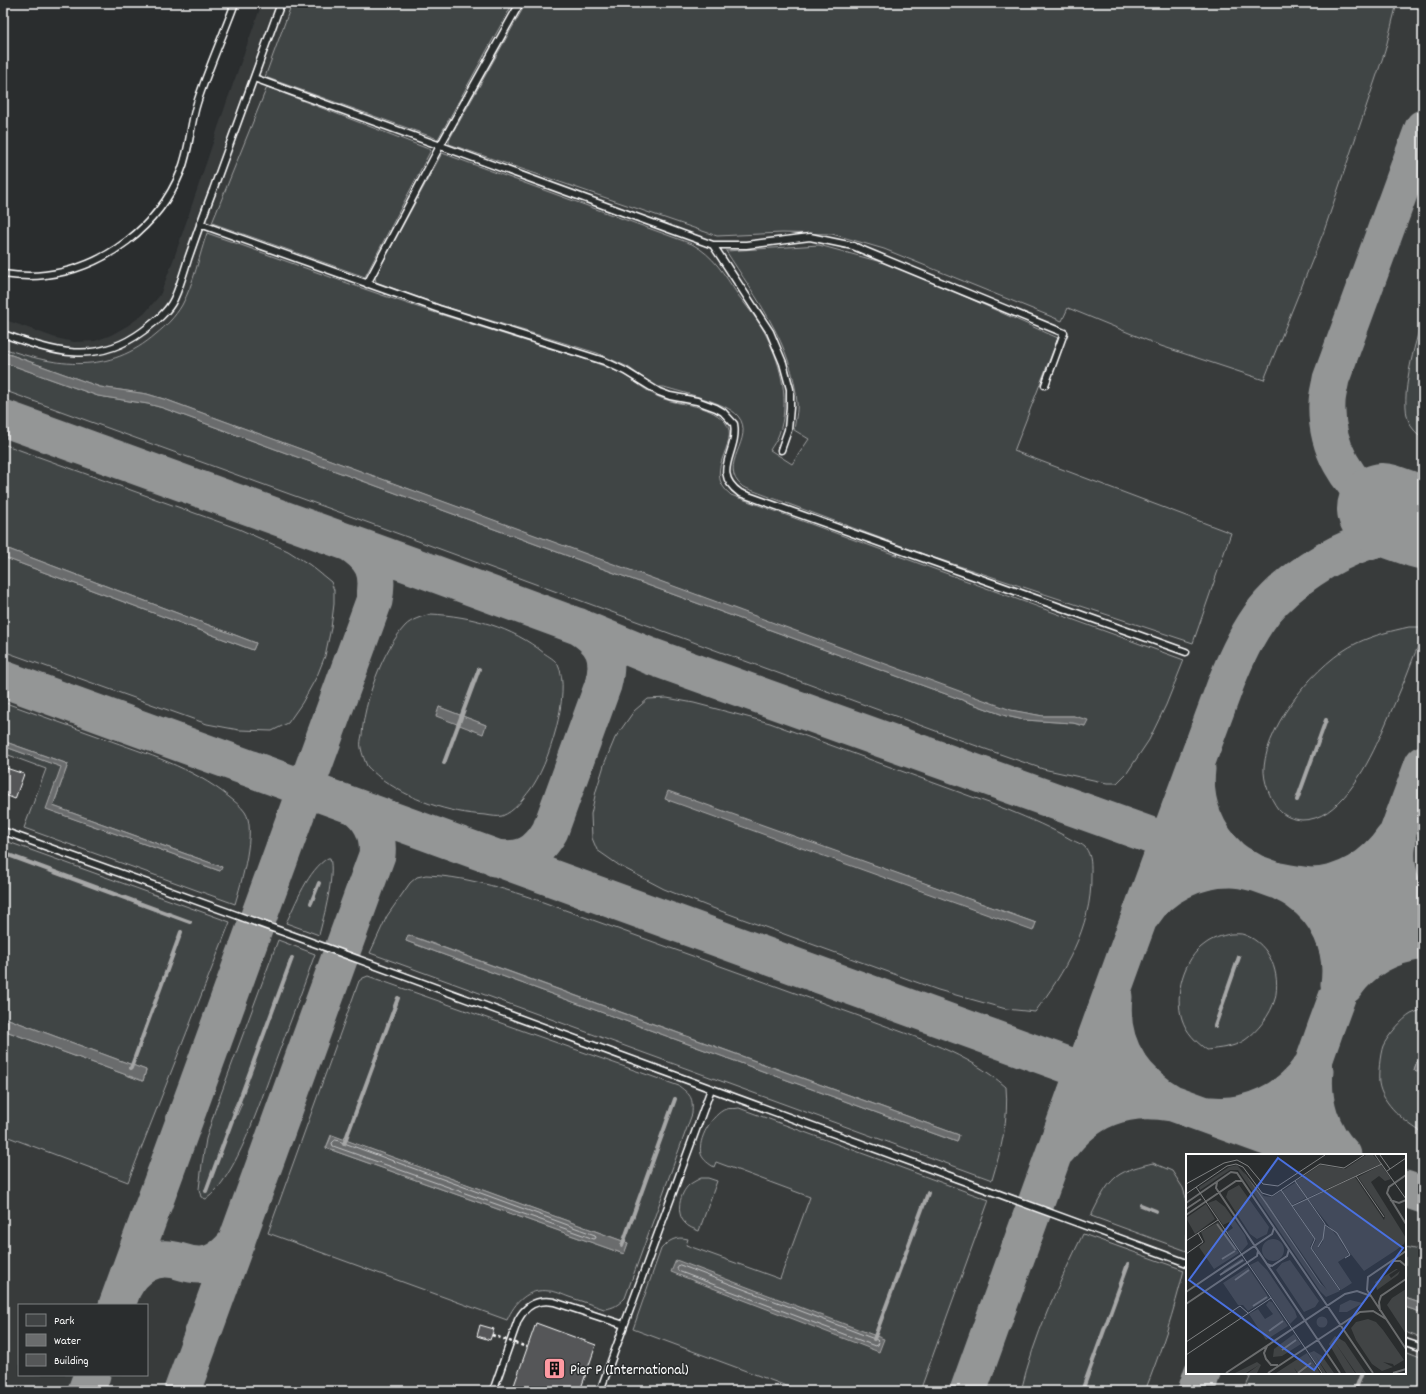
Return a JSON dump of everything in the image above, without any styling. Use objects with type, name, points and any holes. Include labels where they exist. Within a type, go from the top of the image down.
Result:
[{"type":"lane","points":[[3,274],[30,276],[45,275],[77,268],[113,251],[141,230],[155,214],[176,184],[182,169],[192,121],[198,102],[235,3]]},
{"type":"lane","points":[[3,334],[50,350],[88,353],[102,351],[126,342],[150,326],[160,317],[174,299],[281,3]]},
{"type":"lane","points":[[367,284],[440,146],[520,3]]},
{"type":"lane","points":[[254,78],[713,245],[746,245],[810,237],[853,246],[1064,333],[1045,385]]},
{"type":"lane","points":[[200,224],[439,309],[604,361],[625,371],[659,392],[670,396],[697,401],[723,412],[734,424],[736,432],[726,467],[727,480],[740,493],[1186,652]]},
{"type":"lane","points":[[713,245],[770,332],[783,363],[790,389],[790,407],[788,430],[781,450]]},
{"type":"lane","points":[[3,831],[300,938],[1186,1263]]},
{"type":"lane","points":[[600,1391],[711,1089]]},
{"type":"lane","points":[[493,1391],[518,1320],[521,1314],[531,1304],[545,1300],[554,1302],[624,1326]]},
{"type":"lane","points":[[1406,1342],[1423,1348]]},
{"type":"path","points":[[492,1335],[527,1347]]},
{"type":"shaded area","points":[[262,3],[1423,3],[1423,1391],[3,1391],[3,319],[56,338],[74,342],[95,341],[111,335],[144,314],[160,295]]},
{"type":"green space","points":[[292,3],[513,3],[438,139],[265,77]]},
{"type":"green space","points":[[526,3],[1397,3],[1385,51],[1324,231],[1264,380],[1161,346],[1068,308],[1062,321],[884,249],[832,234],[782,233],[717,236],[449,144],[449,140]]},
{"type":"green space","points":[[267,87],[431,150],[365,277],[212,223]]},
{"type":"green space","points":[[442,153],[692,244],[713,260],[764,331],[777,360],[783,385],[784,410],[779,434],[770,450],[792,464],[809,439],[794,430],[797,403],[794,382],[788,361],[781,342],[761,304],[726,251],[819,245],[899,267],[1058,338],[1014,451],[1231,533],[1193,643],[926,555],[743,487],[736,479],[733,470],[734,461],[743,434],[743,425],[738,416],[724,406],[693,395],[664,387],[656,387],[628,367],[597,353],[440,305],[376,282],[375,277]]},
{"type":"green space","points":[[207,233],[352,285],[593,362],[625,376],[650,393],[661,398],[699,407],[714,413],[728,426],[729,435],[720,465],[719,475],[722,485],[731,495],[1184,660],[1166,705],[1149,740],[1127,773],[1117,783],[1107,783],[1043,769],[3,390],[3,362],[98,396],[148,404],[163,408],[1006,716],[1024,720],[1073,723],[1085,726],[1074,716],[1043,716],[1009,710],[167,400],[147,394],[100,387],[3,352],[3,348],[43,360],[82,364],[120,356],[138,347],[167,324],[182,305],[193,279]]},
{"type":"green space","points":[[1423,318],[1423,438],[1415,431],[1409,422],[1406,412],[1406,399],[1412,355]]},
{"type":"green space","points":[[3,444],[239,529],[288,551],[310,565],[331,582],[334,590],[334,604],[325,656],[317,676],[302,703],[288,723],[272,731],[239,730],[207,724],[3,651],[3,557],[253,650],[256,643],[3,547]]},
{"type":"green space","points":[[431,614],[476,620],[505,630],[532,644],[554,660],[558,665],[562,677],[560,710],[556,729],[544,765],[530,790],[521,801],[507,814],[502,816],[472,814],[444,808],[416,799],[391,785],[370,769],[367,766],[361,750],[363,722],[370,693],[389,649],[405,626],[420,617]],"holes":[[[439,707],[486,725],[483,734]]]},
{"type":"green space","points":[[1409,627],[1423,627],[1421,638],[1402,687],[1379,739],[1367,764],[1358,778],[1339,802],[1327,812],[1315,818],[1298,820],[1283,814],[1272,800],[1266,784],[1264,767],[1268,749],[1275,731],[1297,695],[1311,678],[1342,652],[1357,643],[1370,638]]},
{"type":"green space","points":[[667,698],[694,703],[770,723],[1008,810],[1032,820],[1084,846],[1089,854],[1091,865],[1090,895],[1087,913],[1066,965],[1035,1012],[1006,1009],[938,990],[707,906],[664,889],[620,866],[597,850],[592,838],[591,814],[605,762],[615,738],[634,711],[648,699]],"holes":[[[668,792],[1036,923],[1035,923]]]},
{"type":"green space","points":[[3,702],[169,762],[200,777],[242,808],[248,820],[249,843],[241,884],[235,904],[24,828],[46,769],[3,753],[3,746],[62,767],[47,809],[220,871],[222,867],[53,806],[68,764],[3,741]]},
{"type":"green space","points":[[3,840],[230,922],[128,1182],[3,1135],[3,1030],[143,1081],[146,1070],[3,1017]]},
{"type":"green space","points":[[330,858],[331,866],[330,885],[319,935],[286,923],[298,897],[314,870]]},
{"type":"green space","points":[[426,875],[452,877],[491,885],[529,897],[870,1020],[924,1040],[959,1056],[991,1075],[1006,1087],[1007,1099],[1005,1123],[1001,1146],[992,1180],[370,953],[387,916],[410,883],[417,877]],"holes":[[[409,935],[959,1135],[957,1142],[406,941]]]},
{"type":"green space","points":[[1230,934],[1243,934],[1254,939],[1267,953],[1275,970],[1275,999],[1263,1022],[1255,1032],[1245,1040],[1231,1046],[1207,1050],[1192,1036],[1182,1019],[1179,999],[1182,978],[1191,959],[1197,951],[1211,940]]},
{"type":"green space","points":[[278,940],[315,954],[255,1117],[237,1157],[227,1174],[217,1189],[206,1199],[201,1197],[199,1189],[206,1139],[215,1110]],"holes":[[[237,1101],[242,1103],[237,1115],[232,1112]]]},
{"type":"green space","points":[[368,976],[679,1086],[687,1092],[692,1101],[692,1114],[625,1298],[620,1303],[616,1306],[604,1309],[557,1292],[541,1291],[529,1294],[518,1302],[507,1320],[268,1233],[359,981]],"holes":[[[331,1135],[628,1243],[624,1254],[326,1148]]]},
{"type":"green space","points":[[1423,1009],[1423,1063],[1417,1061],[1414,1070],[1423,1073],[1423,1133],[1409,1124],[1390,1105],[1381,1091],[1379,1079],[1381,1054],[1385,1042],[1403,1020],[1411,1014]]},
{"type":"green space","points":[[739,1108],[989,1200],[920,1391],[800,1391],[633,1329],[661,1249],[667,1243],[676,1238],[688,1239],[686,1245],[780,1279],[810,1197],[716,1162],[714,1167],[703,1158],[700,1148],[701,1142],[703,1135],[711,1122],[716,1116],[726,1109]]},
{"type":"green space","points":[[1153,1163],[1172,1171],[1183,1188],[1186,1198],[1186,1251],[1091,1216],[1105,1190],[1112,1181],[1120,1174]]},
{"type":"green space","points":[[701,1178],[708,1178],[717,1181],[699,1231],[689,1227],[685,1223],[679,1209],[683,1193],[690,1184]]},
{"type":"green space","points":[[1083,1234],[1184,1270],[1167,1331],[1145,1391],[1021,1391],[1026,1371],[1040,1331]]},
{"type":"green space","points":[[1406,1247],[1423,1251],[1423,1304],[1406,1298]]},
{"type":"green space","points":[[1406,1307],[1423,1313],[1423,1339],[1406,1332]]},
{"type":"green space","points":[[1406,1351],[1423,1358],[1423,1391],[1244,1391],[1252,1374],[1406,1374]]},
{"type":"water","points":[[3,352],[100,387],[147,394],[167,400],[1011,710],[1043,716],[1074,716],[1088,720],[1085,726],[1073,723],[1024,720],[1006,716],[163,408],[148,404],[98,396],[3,362]]},
{"type":"water","points":[[3,547],[256,643],[253,650],[3,557]]},
{"type":"water","points":[[439,707],[486,725],[483,734],[436,716]]},
{"type":"water","points":[[3,741],[68,764],[53,806],[222,867],[220,871],[46,809],[61,767],[3,746]]},
{"type":"water","points":[[668,791],[1036,923],[1033,931],[665,799]]},
{"type":"water","points":[[408,935],[959,1135],[957,1142],[406,941]]},
{"type":"water","points":[[3,1017],[146,1070],[143,1081],[3,1030]]},
{"type":"water","points":[[1417,1061],[1423,1063],[1423,1073],[1414,1070]]},
{"type":"water","points":[[332,1135],[628,1243],[624,1254],[326,1148]]},
{"type":"water","points":[[676,1260],[884,1339],[879,1352],[671,1272]]},
{"type":"water","points":[[1406,1298],[1423,1304],[1423,1313],[1406,1307]]},
{"type":"building","points":[[3,767],[24,774],[15,799],[3,794]]},
{"type":"building","name":"Pier P (International)","points":[[536,1323],[596,1345],[580,1391],[512,1391]]},
{"type":"building","points":[[480,1325],[494,1329],[490,1340],[477,1336]]},
{"type":"waterway","points":[[444,763],[479,669]]},
{"type":"waterway","points":[[1297,800],[1326,720]]},
{"type":"waterway","points":[[3,853],[190,922]]},
{"type":"waterway","points":[[311,903],[319,883]]},
{"type":"waterway","points":[[131,1068],[181,932]]},
{"type":"waterway","points":[[1215,1026],[1239,957]]},
{"type":"waterway","points":[[206,1191],[292,958]]},
{"type":"waterway","points":[[344,1144],[398,998]]},
{"type":"waterway","points":[[622,1246],[675,1099]]},
{"type":"waterway","points":[[874,1339],[928,1193]]},
{"type":"waterway","points":[[1141,1205],[1156,1211]]},
{"type":"waterway","points":[[1082,1391],[1128,1264]]},
{"type":"waterway","points":[[1355,1391],[1362,1374]]},
{"type":"taxiway","points":[[1383,509],[1359,488],[1341,463],[1334,449],[1330,435],[1327,419],[1327,400],[1331,379],[1423,128]]},
{"type":"taxiway","points":[[3,418],[577,626],[650,656],[1423,933]]},
{"type":"taxiway","points":[[968,1391],[1126,954],[1226,683],[1242,646],[1258,619],[1274,600],[1297,579],[1324,561],[1352,547],[1366,542],[1414,532],[1423,532]]},
{"type":"taxiway","points":[[117,1304],[374,601],[376,581],[373,566],[357,548],[348,542]]},
{"type":"taxiway","points":[[495,858],[505,859],[527,855],[539,846],[550,831],[603,685],[606,666],[603,650],[594,637],[578,626]]},
{"type":"taxiway","points":[[3,679],[1313,1154]]},
{"type":"taxiway","points":[[1281,1154],[1326,1027],[1423,764]]},
{"type":"taxiway","points":[[1143,914],[1151,904],[1170,887],[1193,876],[1205,872],[1230,869],[1255,873],[1231,858],[1222,849],[1208,828],[1199,806],[1196,781],[1197,769]]},
{"type":"taxiway","points":[[182,1391],[377,855],[377,841],[373,828],[362,812],[356,807]]},
{"type":"taxiway","points":[[1339,984],[1339,958],[1332,932],[1318,910],[1309,900],[1296,890],[1279,881],[1310,886],[1323,885],[1346,878],[1358,873],[1368,866],[1386,849],[1393,839]]},
{"type":"taxiway","points":[[1398,841],[1397,862],[1402,883],[1411,902],[1423,920]]},
{"type":"taxiway","points":[[1345,986],[1361,968],[1379,955],[1399,946],[1423,941]]},
{"type":"taxiway","points":[[1059,1148],[1082,1123],[1108,1108],[1123,1103],[1138,1101],[1172,1103],[1145,1083],[1126,1059],[1115,1030],[1113,1014],[1114,997]]},
{"type":"taxiway","points":[[1210,1115],[1239,1114],[1266,1105],[1291,1089],[1310,1068]]},
{"type":"taxiway","points":[[1315,1071],[1315,1094],[1320,1116],[1329,1137],[1342,1154]]},
{"type":"taxiway","points":[[1406,1189],[1423,1195]]},
{"type":"taxiway","points":[[124,1287],[133,1274],[145,1264],[152,1261],[167,1259],[199,1265],[210,1263],[221,1258],[237,1241]]},
{"type":"taxiway","points":[[1196,1391],[1202,1374]]},
{"type":"taxiway","points":[[86,1391],[92,1376]]},
{"type":"runway","points":[[1383,509],[1423,523]]},
{"type":"place","name":"Pier P (International)","points":[[554,1369]]}]
